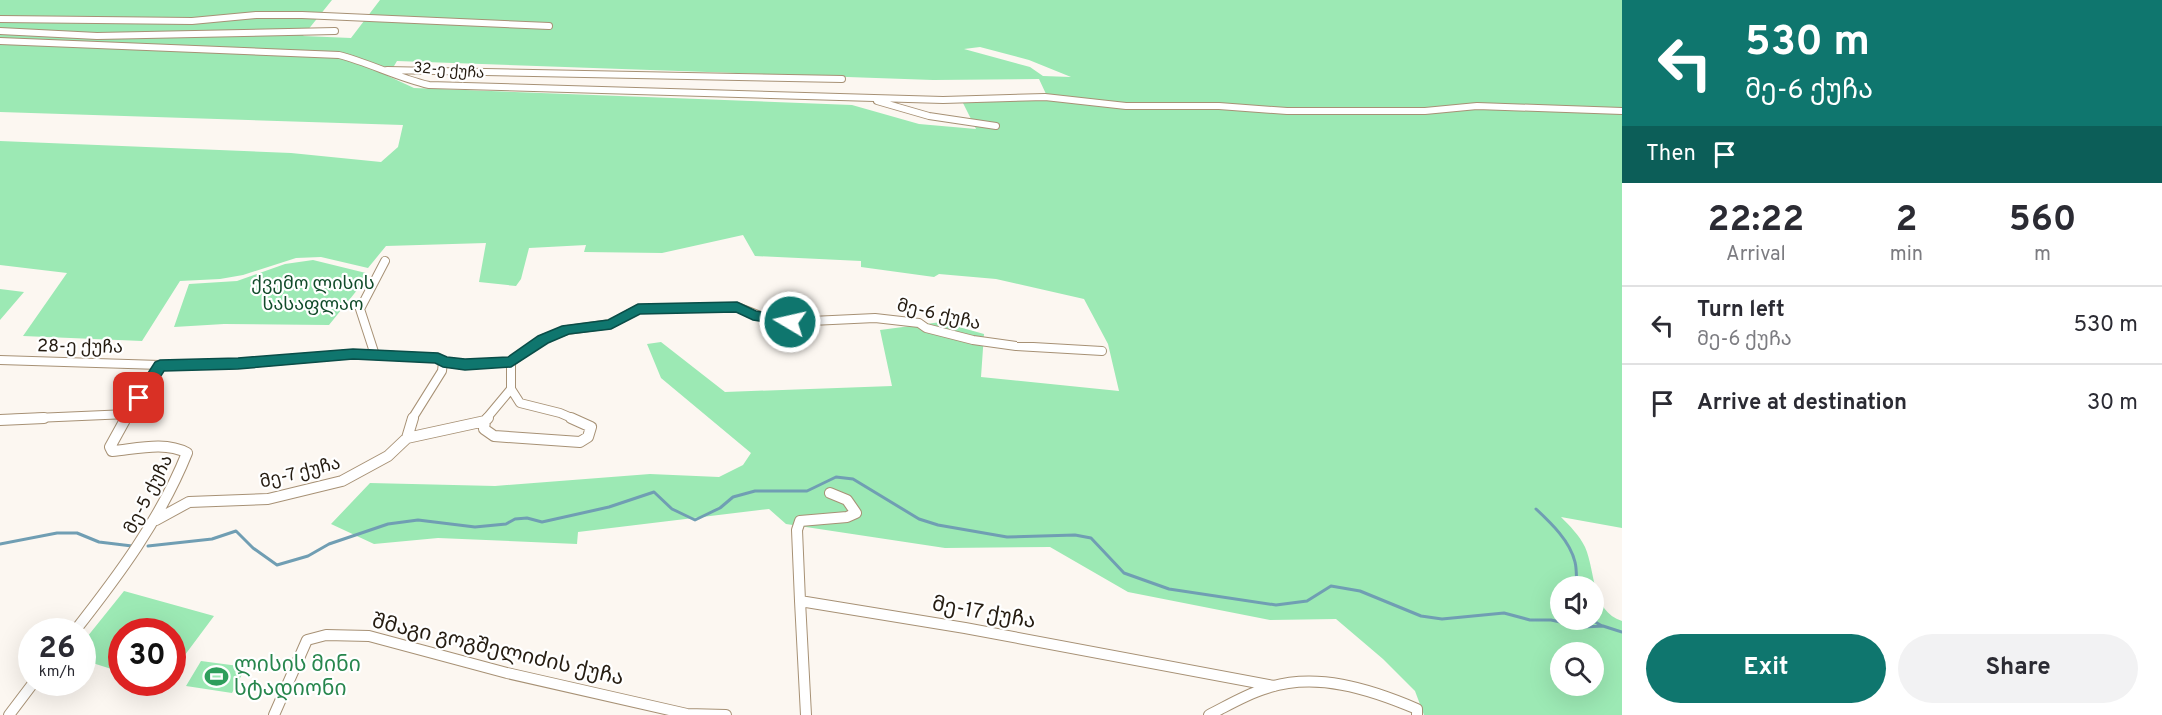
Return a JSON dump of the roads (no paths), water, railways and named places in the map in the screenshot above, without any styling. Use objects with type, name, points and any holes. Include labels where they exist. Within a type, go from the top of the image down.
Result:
[{"type":"street","points":[[0,20],[192,21],[256,15],[302,15],[549,26]]},
{"type":"street","points":[[0,31],[97,36],[335,30]]},
{"type":"street","name":"32-ე ქუჩა","points":[[0,41],[339,55],[366,62],[406,80],[439,85],[865,98]]},
{"type":"street","points":[[383,70],[842,79]]},
{"type":"street","points":[[865,98],[943,100],[1045,97],[1126,106],[1219,106],[1287,111],[1425,111],[1477,106],[1622,111]]},
{"type":"street","points":[[865,98],[929,116],[996,126]]},
{"type":"street","points":[[375,355],[360,309],[385,261]]},
{"type":"street","name":"მე-6 ქუჩა","points":[[511,362],[543,339],[567,330],[611,324],[638,309],[737,307],[753,315],[790,322],[875,318],[919,323],[926,328],[973,340],[1016,346],[1102,351]]},
{"type":"street","points":[[0,420],[128,414],[160,365],[238,364],[353,354],[438,358],[443,362],[465,365],[511,362],[511,389],[520,403],[560,413],[591,427],[588,437],[580,442],[494,436],[484,429],[484,421],[511,389]]},
{"type":"street","name":"28-ე ქუჩა","points":[[0,360],[160,365]]},
{"type":"street","points":[[407,438],[410,422],[442,371],[443,362]]},
{"type":"street","name":"მე-5 ქუჩა","points":[[85,618],[139,548],[176,483],[187,453],[181,448],[157,447],[112,451],[110,447],[128,414]]},
{"type":"street","name":"მე-7 ქუჩა","points":[[153,522],[173,508],[189,502],[268,499],[342,481],[388,456],[407,438],[484,421]]},
{"type":"street","points":[[806,715],[797,530],[800,521],[847,517],[856,513],[847,500],[830,493]]},
{"type":"street","name":"მე-17 ქუჩა","points":[[800,601],[965,628],[1274,686]]},
{"type":"street","name":"შმაგი გოგშელიძის ქუჩა","points":[[274,715],[307,640],[326,635],[369,636],[507,673],[687,714],[726,715]]},
{"type":"street","points":[[1209,715],[1233,709],[1274,686],[1313,681],[1351,686],[1391,697],[1417,712]]},
{"type":"street","points":[[9,715],[23,696]]},
{"type":"waterway","points":[[148,546],[212,539],[236,531],[253,548],[277,565],[308,556],[329,544],[388,524],[418,520],[475,527],[506,524],[515,519],[527,518],[542,522],[609,507],[654,492],[672,509],[695,520],[720,508],[733,497],[755,491],[807,491],[836,477],[853,479],[919,519],[938,525],[1007,537],[1075,535],[1091,538],[1124,573],[1169,589],[1276,605],[1307,601],[1331,586],[1360,591],[1421,616],[1442,619],[1504,613],[1530,620],[1551,620],[1584,627],[1603,626],[1622,632]]},
{"type":"waterway","points":[[1536,509],[1554,526],[1569,547],[1573,554],[1576,576]]},
{"type":"waterway","points":[[0,544],[57,533],[77,533],[99,542],[132,546]]},
{"type":"place","name":"ლისის მინი სტადიონი","points":[[216,676]]},
{"type":"park label","name":"ქვემო ლისის სასაფლაო","points":[[313,293]]}]
